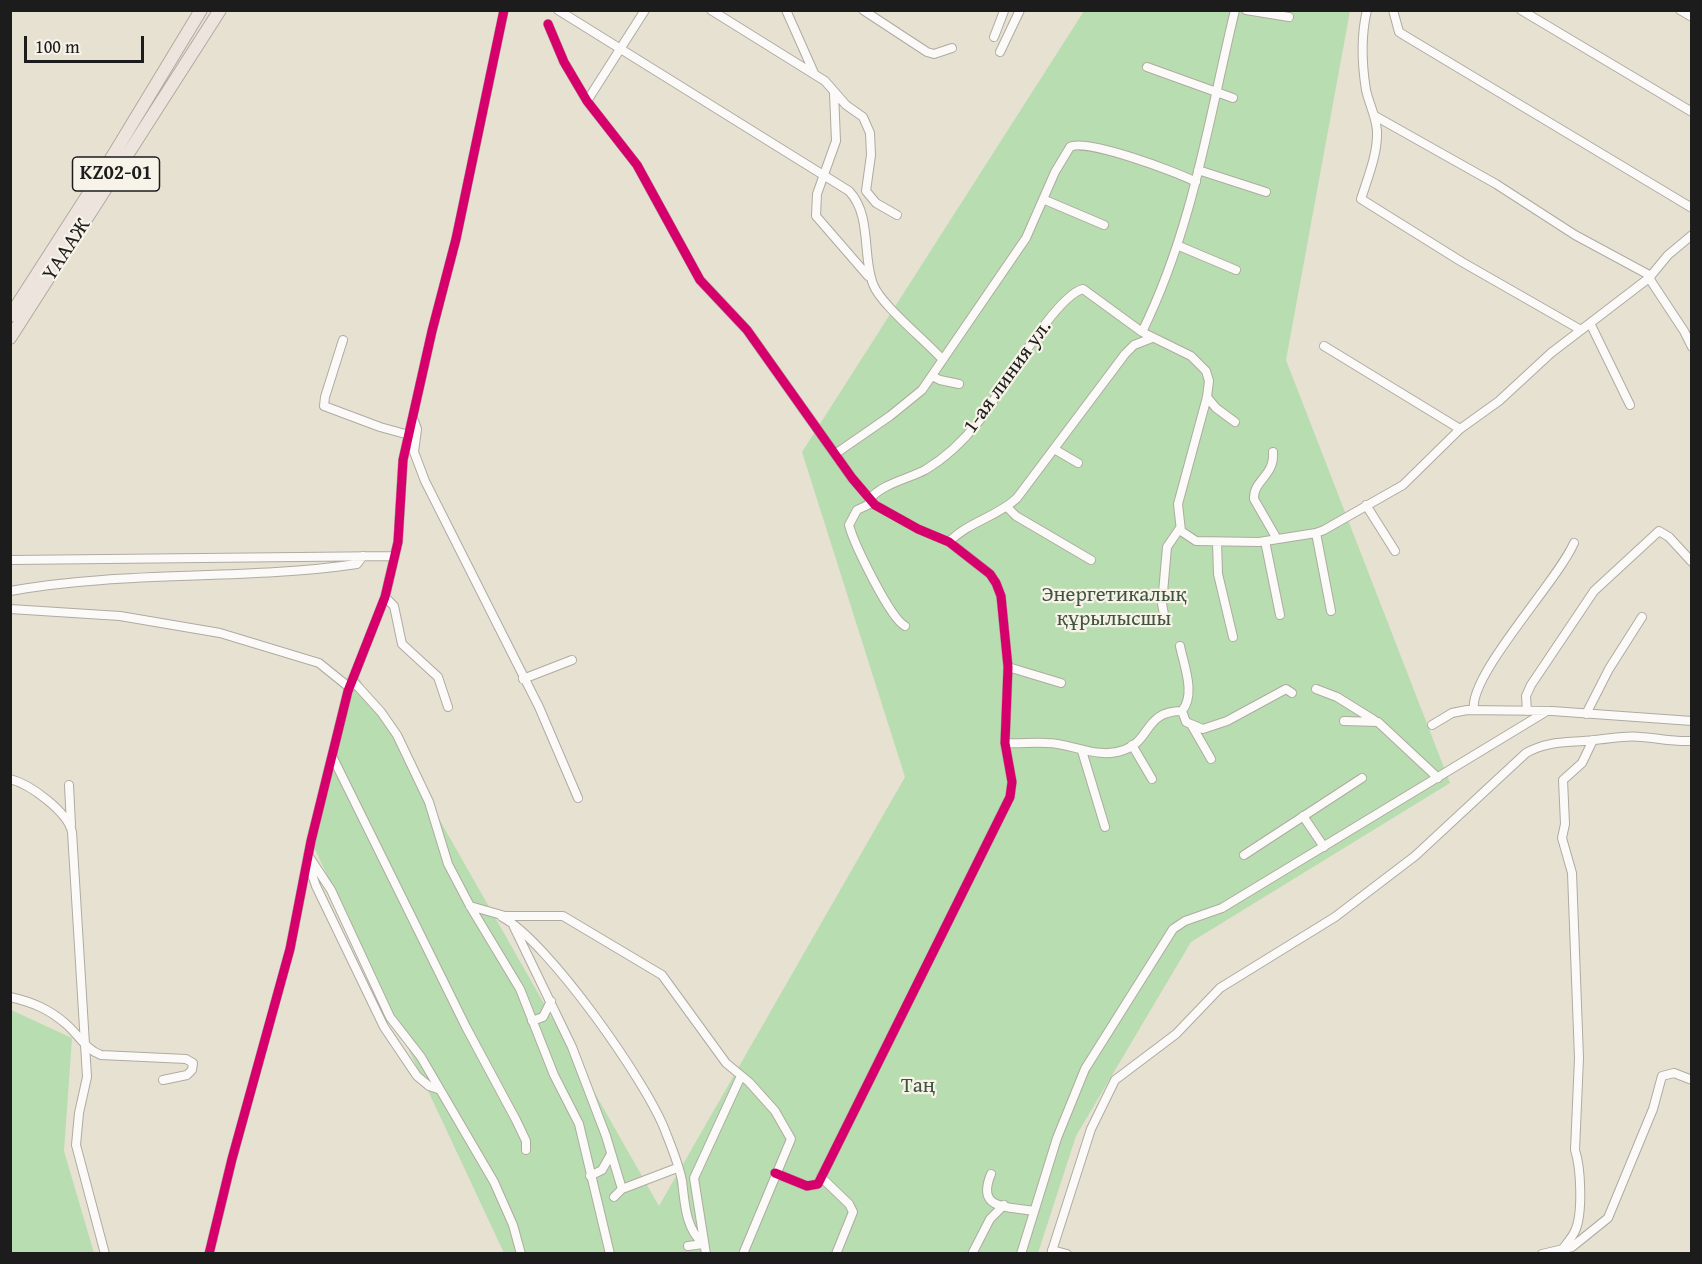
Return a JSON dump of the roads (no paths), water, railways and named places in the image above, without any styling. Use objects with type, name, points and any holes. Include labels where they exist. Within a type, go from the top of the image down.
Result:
[{"type":"highway","name":"ҮАААЖ","points":[[10,316],[109,162],[201,10]]},
{"type":"highway","name":"ҮАААЖ","points":[[10,338],[220,10]]},
{"type":"street","points":[[209,1254],[232,1159],[293,940],[308,857],[351,684],[385,597],[400,524],[403,460],[456,238],[504,10]]},
{"type":"street","points":[[558,10],[849,191],[857,202],[871,280]]},
{"type":"street","points":[[586,100],[645,10]]},
{"type":"street","points":[[711,10],[814,73],[863,117],[868,125],[871,155],[866,191],[876,203],[897,215]]},
{"type":"street","points":[[786,10],[814,73]]},
{"type":"street","points":[[863,10],[927,52],[934,54],[952,48]]},
{"type":"street","points":[[1000,52],[1020,10]]},
{"type":"street","points":[[1235,10],[1218,94],[1179,246],[1142,332],[1199,362],[1208,376],[1207,397],[1181,488],[1178,514],[1180,528],[1184,534],[1196,541],[1265,541],[1316,533],[1403,485],[1460,429],[1499,401],[1551,353],[1650,277],[1668,255],[1692,235]]},
{"type":"street","points":[[1246,10],[1289,17]]},
{"type":"street","points":[[1367,10],[1363,50],[1366,91],[1375,116],[1376,145],[1362,199],[1462,262],[1581,330]]},
{"type":"street","points":[[1393,10],[1399,32],[1692,208]]},
{"type":"street","points":[[1521,10],[1692,112]]},
{"type":"street","points":[[1680,10],[1692,17]]},
{"type":"street","points":[[994,37],[1005,11]]},
{"type":"street","points":[[548,24],[564,62],[586,100],[637,165],[700,280],[747,330],[871,501],[918,529],[949,542],[990,574],[1001,596],[1008,667],[1005,743],[1011,782],[1010,797],[818,1184],[807,1186],[775,1173]]},
{"type":"street","points":[[1148,67],[1233,98]]},
{"type":"street","points":[[834,93],[836,141],[823,175],[815,208],[816,216],[871,280],[880,296],[942,359]]},
{"type":"street","points":[[1375,116],[1496,184],[1575,235],[1650,277],[1692,347]]},
{"type":"street","points":[[835,454],[890,416],[922,390],[1026,238],[1065,153],[1070,147],[1080,143],[1167,169],[1196,182]]},
{"type":"street","points":[[1198,170],[1266,192]]},
{"type":"street","points":[[1045,200],[1104,225]]},
{"type":"street","points":[[1179,246],[1236,270]]},
{"type":"street","name":"1-ая линия ул.","points":[[905,626],[896,619],[887,604],[849,525],[857,510],[871,501],[880,491],[927,469],[961,441],[980,420],[1053,315],[1076,292],[1083,289],[1142,332]]},
{"type":"street","points":[[1590,323],[1630,405]]},
{"type":"street","points":[[949,542],[963,530],[1007,507],[1125,354],[1134,345],[1152,338]]},
{"type":"street","points":[[343,340],[324,406],[409,435]]},
{"type":"street","points":[[1324,346],[1460,429]]},
{"type":"street","points":[[932,376],[959,384]]},
{"type":"street","points":[[1207,397],[1216,408],[1235,422]]},
{"type":"street","points":[[413,418],[417,429],[413,447],[416,461],[560,753],[578,798]]},
{"type":"street","points":[[1054,449],[1078,463]]},
{"type":"street","points":[[1273,452],[1273,466],[1254,492],[1254,499],[1278,539]]},
{"type":"street","points":[[1366,505],[1395,551]]},
{"type":"street","points":[[1007,507],[1016,516],[1091,560]]},
{"type":"street","points":[[1165,619],[1162,609],[1165,558],[1168,543],[1180,528]]},
{"type":"street","points":[[1527,711],[1526,696],[1531,685],[1594,591],[1636,554],[1653,534],[1659,531],[1665,533],[1692,562]]},
{"type":"street","points":[[1316,533],[1331,611]]},
{"type":"street","points":[[1265,541],[1280,615]]},
{"type":"street","points":[[1217,542],[1218,574],[1233,637]]},
{"type":"street","points":[[1474,710],[1473,698],[1489,669],[1554,577],[1574,543]]},
{"type":"street","points":[[10,591],[80,581],[235,576],[336,567],[357,564],[363,556]]},
{"type":"street","points":[[10,560],[394,556]]},
{"type":"street","points":[[385,597],[394,606],[402,644],[438,677],[448,707]]},
{"type":"street","points":[[10,609],[120,616],[220,633],[319,663],[351,684],[381,712],[397,735],[423,789],[448,864],[470,906],[514,977],[554,1075],[579,1124],[610,1254]]},
{"type":"street","points":[[1586,714],[1609,669],[1642,617]]},
{"type":"street","points":[[1180,646],[1189,698],[1182,711],[1186,722],[1192,726],[1203,729],[1212,726],[1286,688],[1292,693]]},
{"type":"street","points":[[523,678],[572,660]]},
{"type":"street","points":[[1008,667],[1061,683]]},
{"type":"street","points":[[1316,689],[1337,697],[1374,720],[1438,778]]},
{"type":"street","points":[[1432,725],[1452,712],[1474,710],[1547,711],[1692,721]]},
{"type":"street","points":[[1005,743],[1049,742],[1082,751],[1118,752],[1132,745],[1160,714],[1182,711]]},
{"type":"street","points":[[1021,1254],[1057,1138],[1085,1069],[1173,929],[1185,921],[1222,908],[1547,711]]},
{"type":"street","points":[[1344,721],[1374,720]]},
{"type":"street","points":[[1192,726],[1210,759]]},
{"type":"street","points":[[1067,1254],[1051,1252],[1091,1130],[1115,1080],[1176,1034],[1220,988],[1326,923],[1406,863],[1526,753],[1560,740],[1643,736],[1667,742],[1692,741]]},
{"type":"street","points":[[1561,1251],[1575,1231],[1579,1216],[1579,1160],[1575,1150],[1579,1058],[1572,873],[1562,838],[1565,824],[1563,780],[1582,763],[1593,740]]},
{"type":"street","points":[[1132,745],[1152,779]]},
{"type":"street","points":[[1082,751],[1105,827]]},
{"type":"street","points":[[333,758],[466,1028],[516,1120],[526,1141],[526,1150]]},
{"type":"street","points":[[1244,855],[1362,778]]},
{"type":"street","points":[[10,779],[26,785],[42,797],[71,825]]},
{"type":"street","points":[[69,785],[87,1077],[79,1113],[76,1145],[105,1254]]},
{"type":"street","points":[[1303,816],[1324,847]]},
{"type":"street","points":[[308,857],[331,890],[384,1005],[421,1058],[494,1182],[513,1225],[521,1254]]},
{"type":"street","points":[[308,857],[316,886],[381,1021],[417,1076],[429,1086],[438,1089]]},
{"type":"street","points":[[470,906],[510,921],[560,973],[608,1035],[662,1121],[677,1168],[690,1227],[703,1244]]},
{"type":"street","points":[[501,916],[564,916],[654,970],[673,987],[726,1063],[775,1111],[790,1135],[789,1144],[775,1173],[744,1254]]},
{"type":"street","points":[[510,921],[551,1001],[584,1077],[622,1189]]},
{"type":"street","points":[[10,997],[36,1004],[56,1015],[96,1053],[107,1056],[186,1059],[193,1064],[187,1076],[163,1080]]},
{"type":"street","points":[[532,1021],[543,1017],[551,1001]]},
{"type":"street","points":[[381,1021],[384,1005]]},
{"type":"street","points":[[1542,1254],[1572,1247],[1608,1218],[1653,1109],[1662,1076],[1674,1073],[1692,1080]]},
{"type":"street","points":[[706,1254],[694,1178],[741,1076]]},
{"type":"street","points":[[590,1176],[602,1170],[612,1154]]},
{"type":"street","points":[[614,1197],[622,1189],[677,1168]]},
{"type":"street","points":[[991,1174],[986,1186],[986,1195],[996,1204],[1034,1211]]},
{"type":"street","points":[[821,1177],[849,1204],[853,1212],[836,1254]]},
{"type":"street","points":[[972,1254],[990,1219],[1004,1205]]},
{"type":"street","points":[[688,1246],[703,1244]]},
{"type":"park label","name":"Энергетикалық құрылысшы","points":[[1114,608]]},
{"type":"park label","name":"Таң","points":[[918,1087]]}]
